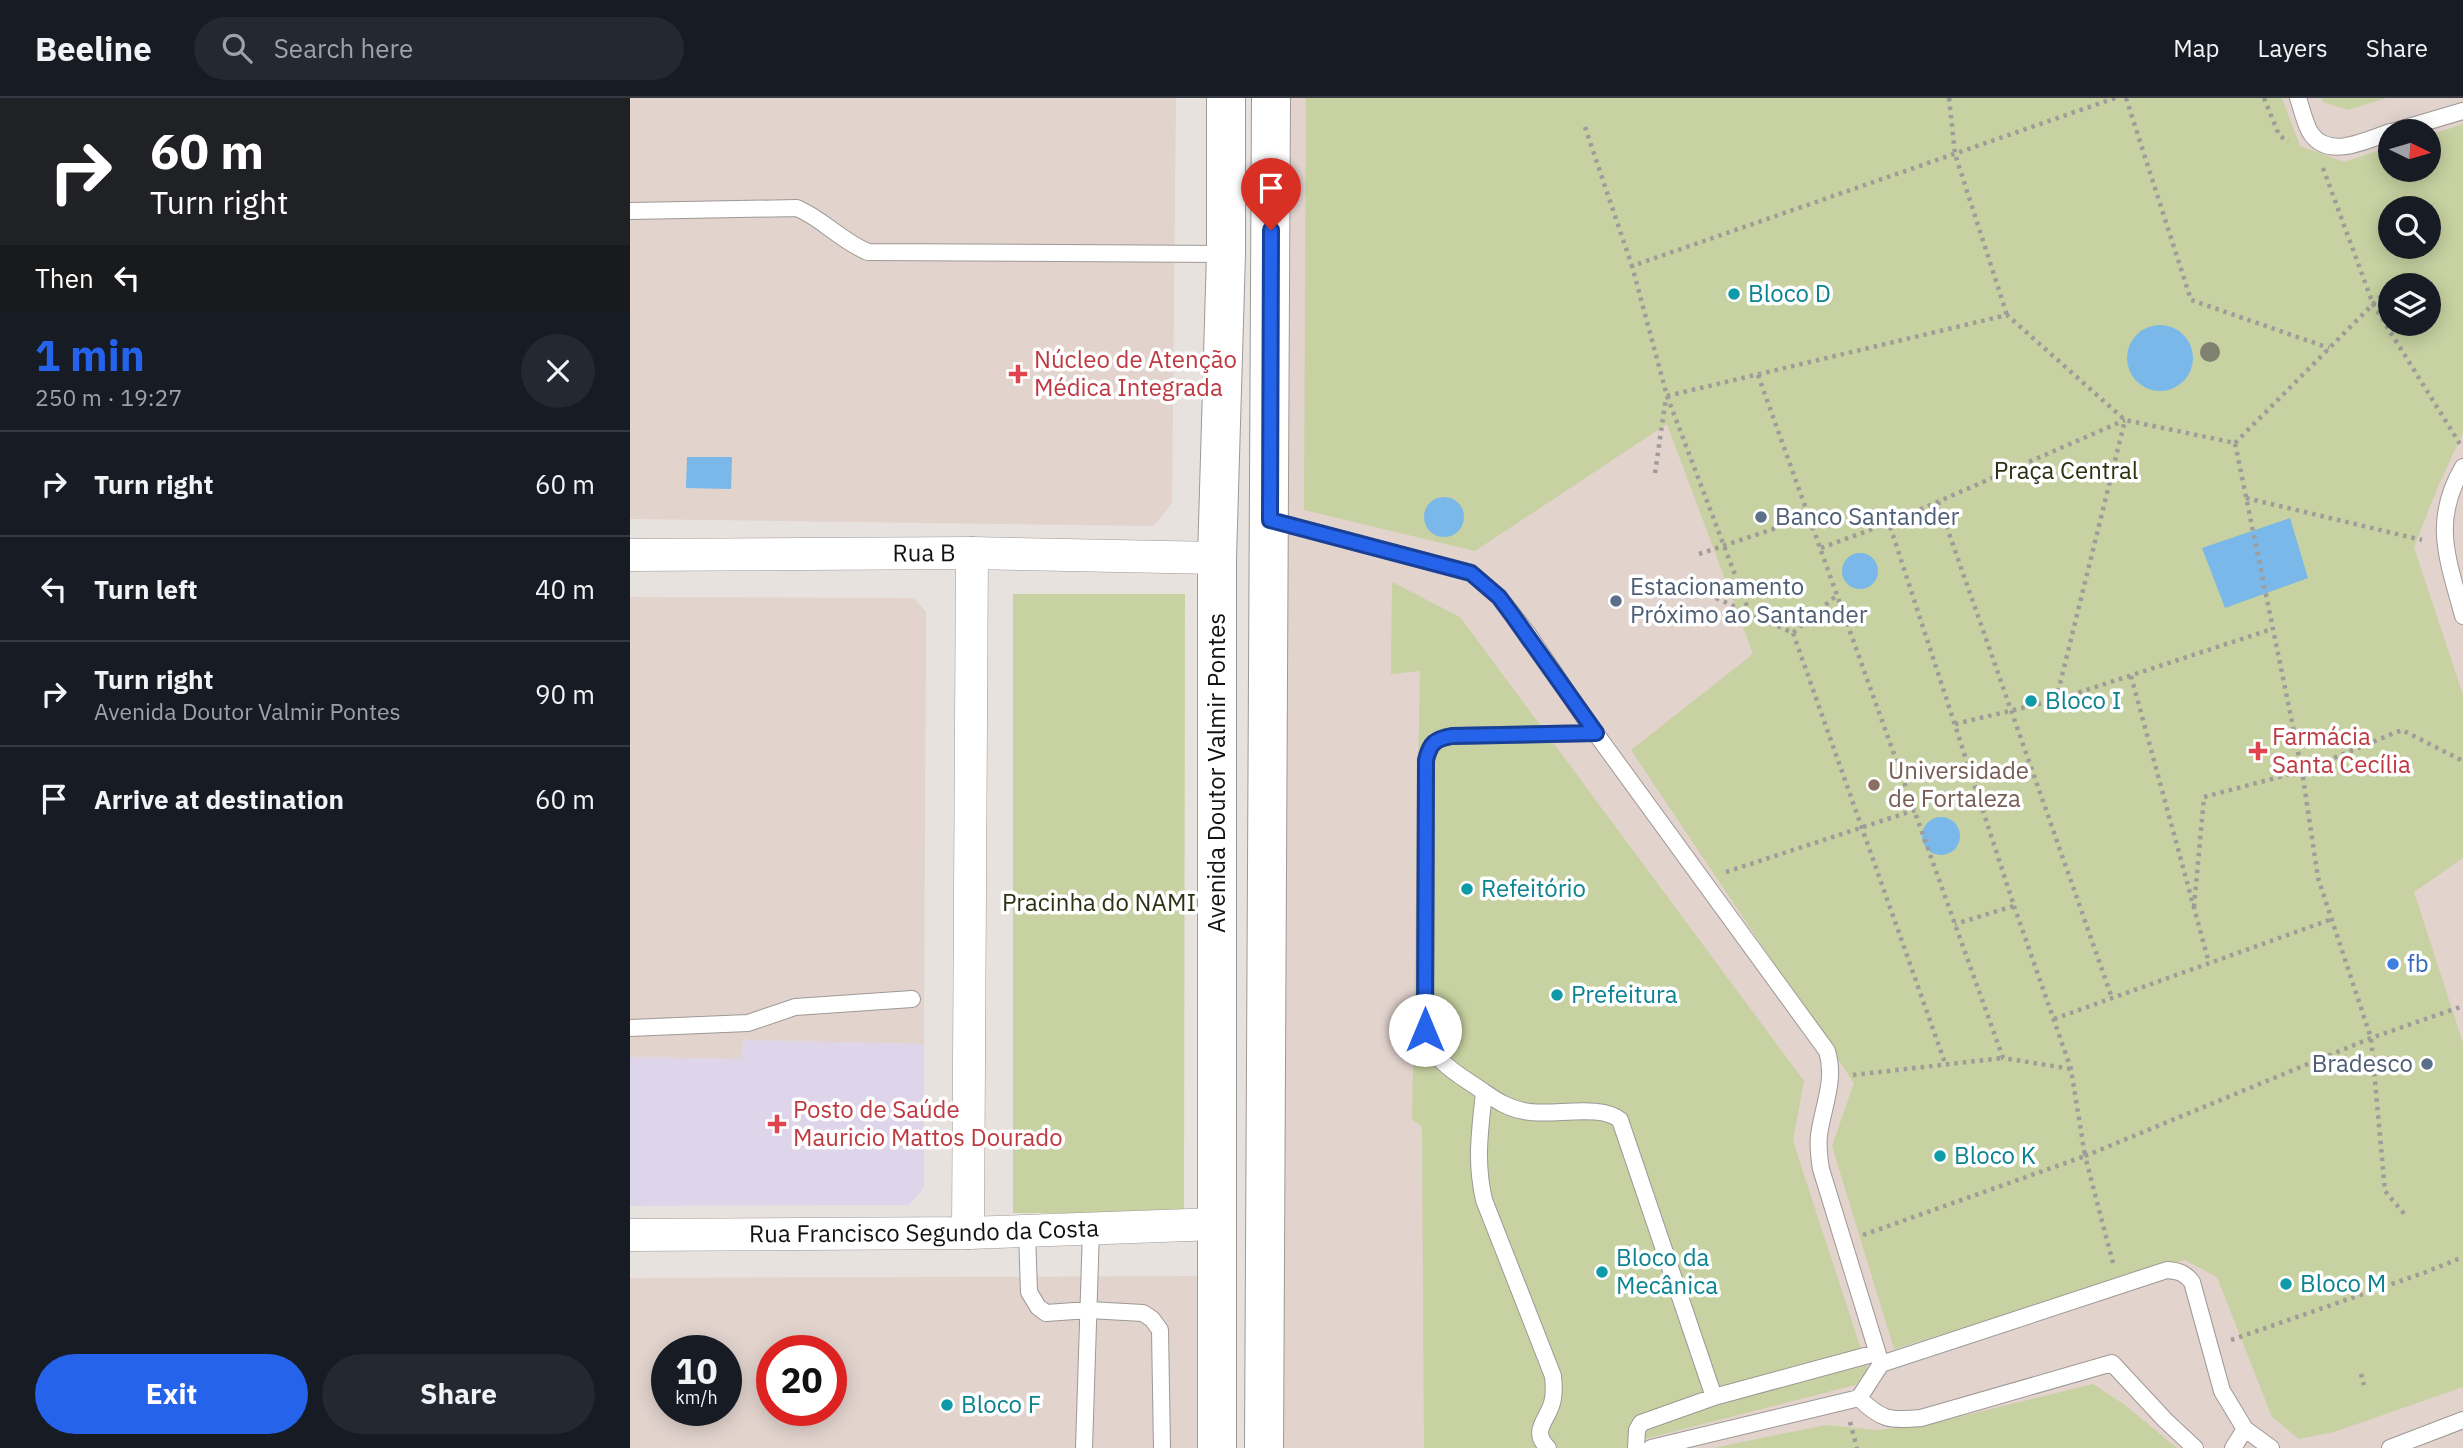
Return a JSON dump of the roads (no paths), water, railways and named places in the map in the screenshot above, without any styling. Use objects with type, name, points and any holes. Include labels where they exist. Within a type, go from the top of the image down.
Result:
[{"type":"street","name":"Avenida Doutor Valmir Pontes","points":[[1217,1448],[1217,558],[1226,254],[1226,98]]},
{"type":"street","name":"Avenida Doutor Valmir Pontes","points":[[1264,1448],[1272,98]]},
{"type":"street","name":"Rua B","points":[[630,555],[972,553],[1217,558]]},
{"type":"street","points":[[968,1233],[972,553]]},
{"type":"street","name":"Rua Francisco Segundo da Costa","points":[[630,1236],[1027,1232],[1217,1223]]},
{"type":"lane","points":[[2298,98],[2310,134],[2324,146],[2341,147],[2378,136]]},
{"type":"lane","points":[[2436,119],[2463,111]]},
{"type":"lane","points":[[630,211],[797,208],[813,215],[852,246],[868,252],[1226,254]]},
{"type":"lane","points":[[2463,467],[2446,505],[2444,545],[2463,616]]},
{"type":"lane","points":[[1270,520],[1471,573],[1506,607],[1827,1051],[1831,1077],[1818,1149],[1821,1169],[1879,1358],[1858,1398],[1651,1448]]},
{"type":"lane","points":[[1596,733],[1452,736],[1437,739],[1429,746],[1426,760],[1427,1043],[1441,1062],[1508,1108],[1527,1112],[1607,1113],[1620,1120],[1714,1397]]},
{"type":"lane","points":[[630,1027],[748,1023],[795,1007],[912,999]]},
{"type":"lane","points":[[1485,1092],[1477,1158],[1479,1179],[1484,1200],[1553,1376],[1552,1405],[1540,1427],[1542,1443],[1548,1448]]},
{"type":"lane","points":[[1084,1448],[1091,1230]]},
{"type":"lane","points":[[1027,1232],[1029,1292],[1038,1307],[1046,1313],[1089,1310],[1143,1313],[1152,1319],[1160,1330],[1162,1448]]},
{"type":"lane","points":[[1636,1448],[1637,1430],[1641,1423],[1714,1397],[1879,1358],[2167,1270],[2186,1275],[2192,1282],[2222,1391],[2245,1429],[2271,1448]]},
{"type":"lane","points":[[1858,1398],[1874,1414],[1889,1419],[1920,1418],[2112,1363],[2195,1448]]},
{"type":"lane","points":[[2390,1448],[2463,1420]]},
{"type":"lane","points":[[2232,1448],[2245,1429]]},
{"type":"water","points":[[2166,325],[2184,334],[2191,345],[2191,371],[2184,382],[2173,389],[2154,391],[2136,382],[2129,371],[2127,352],[2136,334],[2147,327]]},
{"type":"water","points":[[687,457],[732,457],[731,489],[686,488]]},
{"type":"water","points":[[1444,497],[1458,503],[1464,517],[1458,531],[1444,537],[1430,531],[1424,517],[1430,503]]},
{"type":"water","points":[[2290,518],[2308,578],[2225,608],[2202,548]]},
{"type":"water","points":[[1860,553],[1873,558],[1878,571],[1873,584],[1860,589],[1847,584],[1842,571],[1847,558]]},
{"type":"water","points":[[1941,817],[1954,823],[1960,836],[1954,849],[1941,855],[1928,849],[1922,836],[1928,823]]},
{"type":"place","name":"Bloco D","points":[[1734,294]]},
{"type":"place","name":"Núcleo de Atenção Médica Integrada","points":[[1018,374]]},
{"type":"place","name":"Banco Santander","points":[[1761,517]]},
{"type":"place","name":"Estacionamento Próximo ao Santander","points":[[1616,601]]},
{"type":"place","name":"Bloco I","points":[[2031,701]]},
{"type":"place","name":"Farmácia Santa Cecília","points":[[2258,751]]},
{"type":"place","name":"Universidade de Fortaleza","points":[[1874,785]]},
{"type":"place","name":"Refeitório","points":[[1467,889]]},
{"type":"place","name":"fb","points":[[2393,964]]},
{"type":"place","name":"Prefeitura","points":[[1557,995]]},
{"type":"place","name":"Bradesco","points":[[2427,1064]]},
{"type":"place","name":"Posto de Saúde Mauricio Mattos Dourado","points":[[777,1124]]},
{"type":"place","name":"Bloco K","points":[[1940,1156]]},
{"type":"place","name":"Bloco da Mecânica","points":[[1602,1272]]},
{"type":"place","name":"Bloco M","points":[[2286,1284]]},
{"type":"place","name":"Bloco F","points":[[947,1405]]},
{"type":"park label","name":"Praça Central","points":[[2066,471]]},
{"type":"park label","name":"Pracinha do NAMI","points":[[1099,903]]}]
